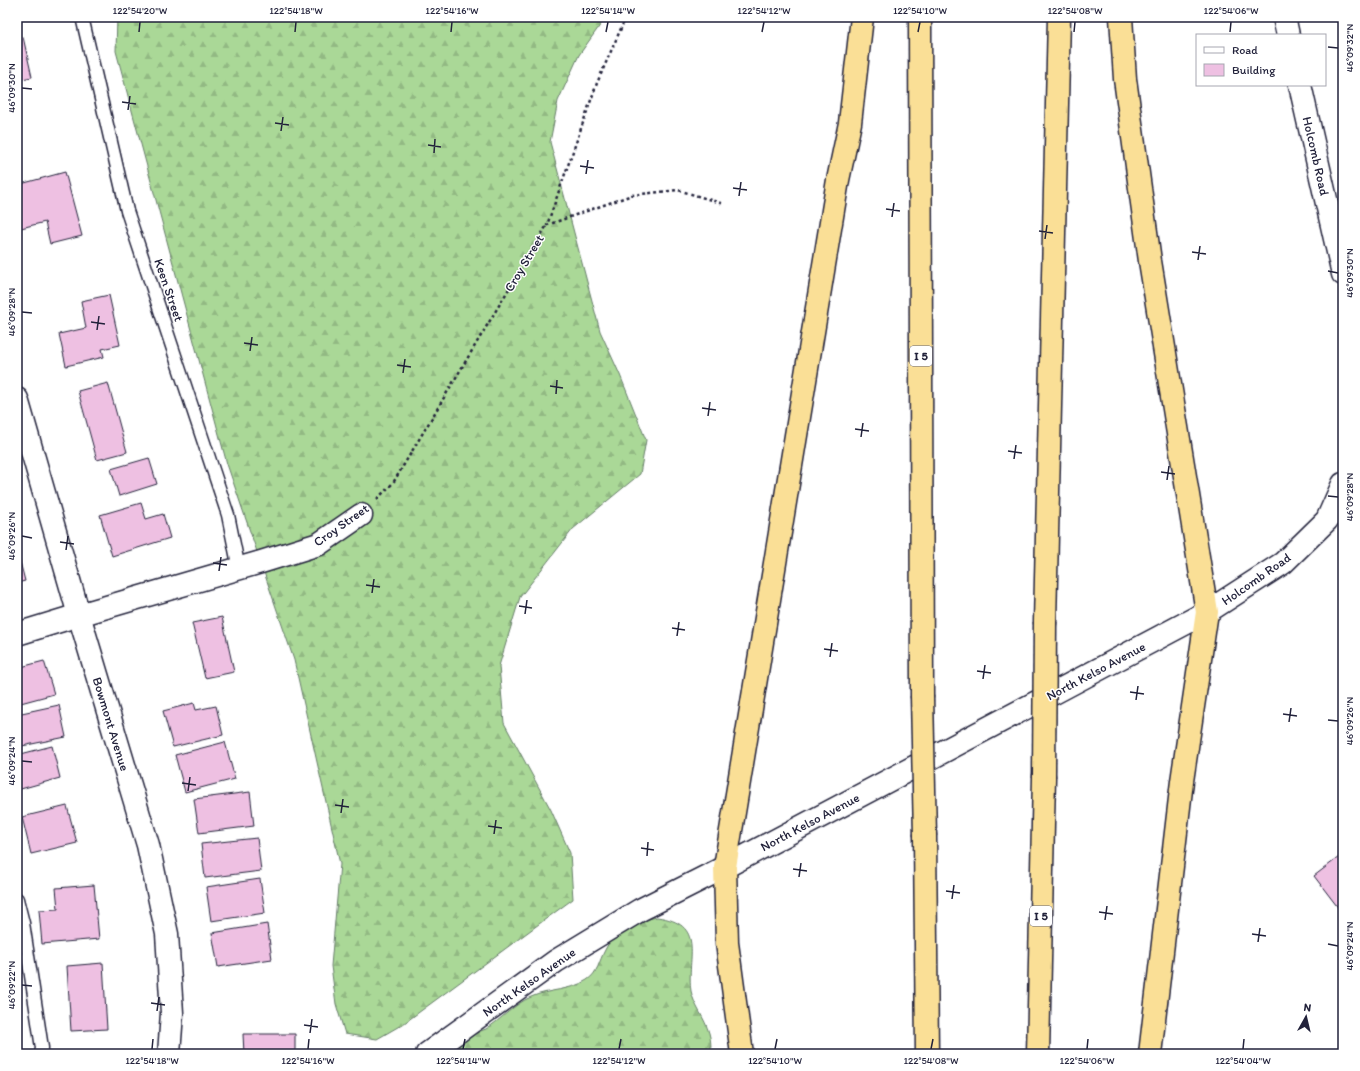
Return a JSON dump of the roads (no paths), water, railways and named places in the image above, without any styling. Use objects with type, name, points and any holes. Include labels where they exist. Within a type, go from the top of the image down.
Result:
[{"type":"highway","points":[[742,1054],[727,943],[725,867],[838,180],[850,123],[862,17]]},
{"type":"highway","name":"I 5","points":[[920,17],[922,696],[927,1054]]},
{"type":"highway","name":"I 5","points":[[1038,1054],[1044,777],[1045,622],[1059,17]]},
{"type":"highway","points":[[1121,17],[1125,78],[1149,254],[1207,612],[1182,781],[1150,1054]]},
{"type":"street","points":[[1284,17],[1288,34]]},
{"type":"street","name":"Holcomb Road","points":[[1300,86],[1343,274]]},
{"type":"street","name":"Bowmont Avenue","points":[[17,399],[79,615],[148,844],[167,934],[172,1013],[169,1054]]},
{"type":"street","name":"Holcomb Road","points":[[1207,612],[1283,563],[1327,520],[1343,484]]},
{"type":"street","name":"Croy Street","points":[[17,634],[319,544],[361,515]]},
{"type":"street","name":"North Kelso Avenue","points":[[427,1054],[556,961],[640,910],[725,867],[1207,612]]},
{"type":"lane","name":"Keen Street","points":[[82,17],[128,211],[228,515],[238,569]]},
{"type":"lane","points":[[17,899],[23,923],[42,1048],[41,1054]]}]
